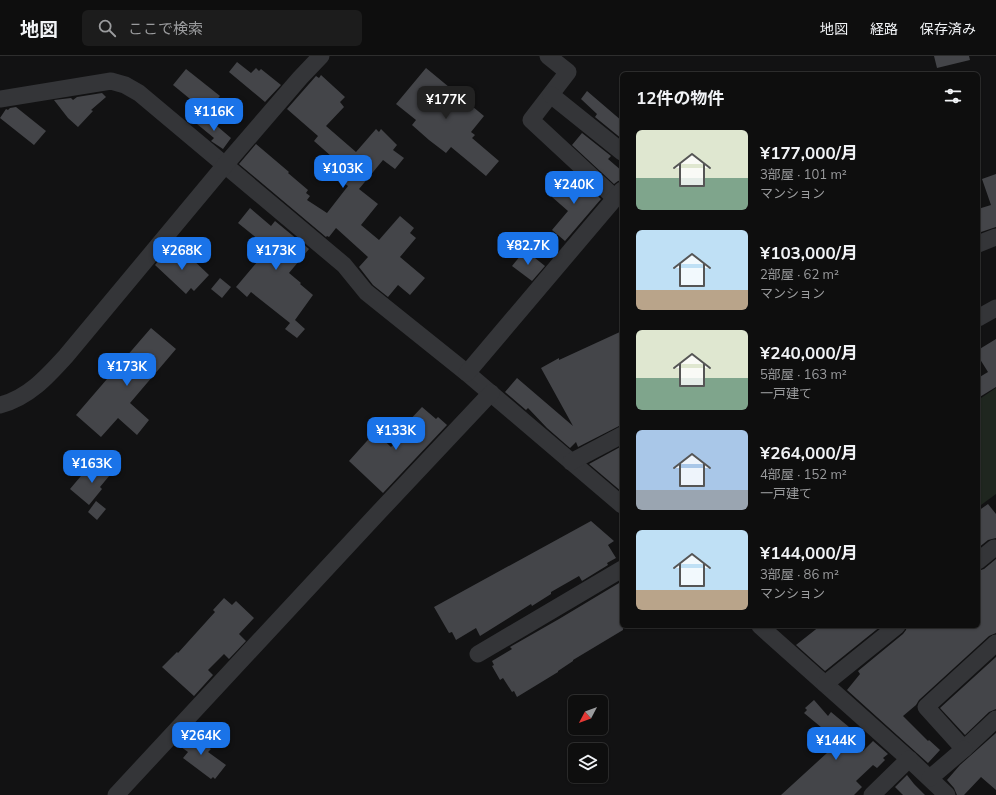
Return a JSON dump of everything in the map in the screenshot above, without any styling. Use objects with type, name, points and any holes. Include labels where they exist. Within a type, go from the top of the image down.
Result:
[{"type":"street","points":[[0,405],[24,396],[44,381],[225,165],[300,78],[321,56]]},
{"type":"street","points":[[467,373],[619,194],[531,120],[568,72],[548,56]]},
{"type":"street","points":[[0,99],[111,81],[125,85],[139,93],[344,265],[366,292],[467,373],[620,503]]},
{"type":"street","points":[[551,95],[620,150]]},
{"type":"street","points":[[980,243],[996,237]]},
{"type":"street","points":[[980,317],[996,308]]},
{"type":"street","points":[[116,795],[378,512],[491,394]]},
{"type":"street","points":[[571,462],[620,436]]},
{"type":"street","points":[[980,559],[994,548]]},
{"type":"street","points":[[478,654],[620,569]]},
{"type":"street","points":[[762,628],[909,759],[947,795]]},
{"type":"street","points":[[825,684],[895,628]]},
{"type":"street","points":[[964,749],[926,707],[996,643]]},
{"type":"street","points":[[930,778],[996,719]]},
{"type":"street","points":[[872,795],[909,759]]},
{"type":"shaded area","points":[[996,388],[996,494],[981,505],[980,503],[980,399]]},
{"type":"building","points":[[934,56],[969,56],[970,60],[937,68]]},
{"type":"building","points":[[237,62],[251,73],[256,68],[259,71],[261,69],[281,85],[265,102],[229,72]]},
{"type":"building","points":[[426,68],[484,116],[471,132],[475,135],[472,138],[499,161],[486,176],[451,147],[446,153],[429,140],[412,125],[416,120],[396,104]]},
{"type":"building","points":[[186,69],[220,96],[206,112],[173,85]]},
{"type":"building","points":[[321,75],[345,97],[340,102],[344,107],[326,126],[356,152],[376,129],[379,132],[381,129],[397,145],[393,150],[404,158],[395,169],[383,160],[359,189],[378,204],[361,225],[379,240],[400,216],[414,228],[410,233],[416,238],[400,257],[425,278],[410,295],[398,285],[388,297],[373,285],[359,267],[368,257],[336,228],[329,237],[326,237],[239,164],[256,144],[308,190],[306,193],[310,196],[307,200],[327,213],[348,186],[337,178],[341,173],[327,160],[331,156],[314,141],[318,136],[287,109],[316,76],[319,78]]},
{"type":"building","points":[[587,91],[620,119],[620,137],[595,117],[597,114],[581,99]]},
{"type":"building","points":[[102,93],[106,97],[91,110],[93,111],[78,127],[68,118],[54,100],[71,98],[73,100],[77,97]]},
{"type":"building","points":[[16,107],[46,131],[34,145],[0,118],[6,109],[8,110]]},
{"type":"building","points":[[204,115],[231,138],[223,149],[211,141],[214,138],[197,124]]},
{"type":"building","points":[[582,133],[611,156],[608,159],[620,169],[620,180],[614,184],[572,145]]},
{"type":"building","points":[[996,174],[996,227],[980,232],[980,208],[991,205],[982,179]]},
{"type":"building","points":[[576,175],[601,199],[565,241],[552,230],[568,211],[552,197],[569,178],[572,180]]},
{"type":"building","points":[[250,208],[271,226],[275,221],[309,249],[289,273],[313,295],[295,320],[305,329],[297,338],[285,329],[290,323],[251,292],[247,297],[236,287],[269,248],[238,223]]},
{"type":"building","points":[[168,249],[170,251],[172,249],[185,261],[189,256],[209,275],[194,291],[191,288],[186,294],[155,265]]},
{"type":"building","points":[[525,250],[545,266],[532,281],[512,266]]},
{"type":"building","points":[[220,278],[231,287],[222,298],[211,289]]},
{"type":"building","points":[[151,328],[176,349],[130,403],[149,420],[137,435],[118,418],[101,437],[76,415]]},
{"type":"building","points":[[620,332],[620,425],[578,447],[576,442],[570,448],[547,428],[528,408],[526,410],[505,392],[517,378],[573,426],[541,368],[559,358],[559,360]]},
{"type":"building","points":[[996,339],[996,387],[980,397],[980,377],[988,372],[980,359],[980,349]]},
{"type":"building","points":[[422,407],[436,419],[438,417],[447,425],[383,493],[349,461],[375,432],[391,447],[411,427],[407,423]]},
{"type":"building","points":[[620,447],[620,490],[589,464]]},
{"type":"building","points":[[106,462],[114,470],[100,487],[102,489],[89,505],[70,489],[86,470],[94,476]]},
{"type":"building","points":[[96,501],[106,509],[97,520],[88,512]]},
{"type":"building","points":[[988,504],[996,514],[996,538],[988,540],[980,546],[980,510]]},
{"type":"building","points":[[591,521],[614,541],[608,545],[616,558],[607,563],[608,565],[582,581],[579,576],[551,592],[551,594],[532,606],[531,604],[480,636],[476,628],[456,640],[452,632],[449,633],[434,607]]},
{"type":"building","points":[[996,559],[996,633],[989,636],[903,716],[928,741],[929,740],[940,750],[928,763],[847,690],[860,674],[858,671],[903,634],[906,628],[980,628],[980,570],[984,569]]},
{"type":"building","points":[[619,583],[620,628],[623,628],[623,630],[573,660],[558,672],[517,697],[503,678],[500,680],[492,666],[494,665],[492,661],[512,649],[510,647]]},
{"type":"building","points":[[224,598],[232,605],[236,601],[254,618],[239,634],[246,641],[229,659],[224,654],[208,670],[213,675],[194,696],[162,667],[177,652],[178,653],[215,612],[213,610]]},
{"type":"building","points":[[817,628],[879,628],[825,671],[796,645]]},
{"type":"building","points":[[996,657],[996,709],[989,712],[965,735],[940,708]]},
{"type":"building","points":[[814,700],[828,716],[831,712],[849,727],[844,732],[863,751],[873,741],[888,754],[883,758],[885,760],[877,768],[873,765],[856,781],[862,787],[854,795],[781,795],[839,742],[804,713],[807,710],[805,708]]},
{"type":"building","points":[[191,729],[199,734],[196,737],[211,749],[208,752],[226,765],[215,779],[213,777],[211,779],[183,758],[188,752],[177,744]]},
{"type":"building","points":[[996,733],[996,790],[981,777],[964,795],[957,795],[954,788],[947,780],[960,765]]},
{"type":"building","points":[[907,775],[925,795],[903,795],[895,787]]}]
